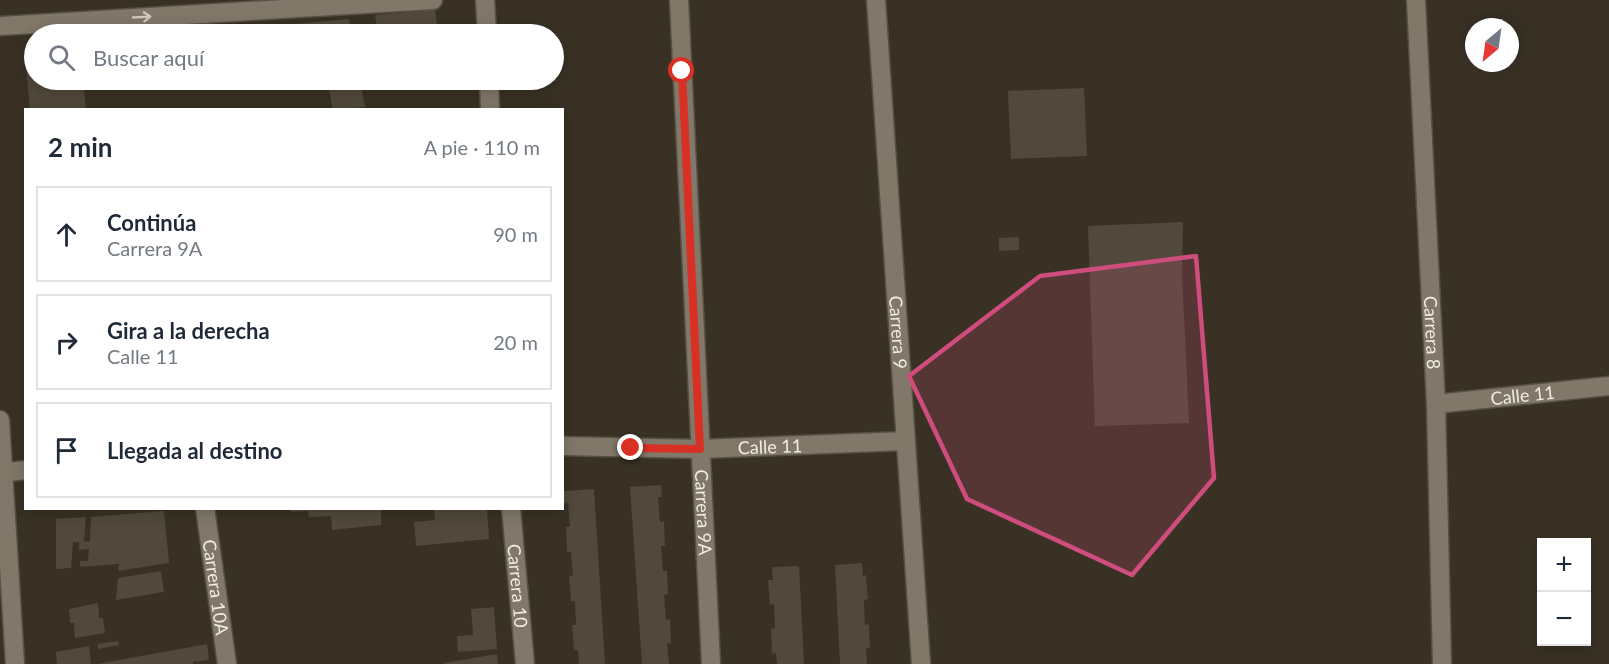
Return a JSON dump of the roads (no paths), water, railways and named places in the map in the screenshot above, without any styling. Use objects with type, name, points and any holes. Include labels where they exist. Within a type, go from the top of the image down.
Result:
[{"type":"street","points":[[33,24],[433,0]]},
{"type":"street","points":[[485,0],[486,24]]},
{"type":"street","name":"Carrera 9A","points":[[679,0],[711,664]]},
{"type":"street","name":"Carrera 9","points":[[876,0],[921,664]]},
{"type":"street","name":"Carrera 8","points":[[1416,0],[1436,404],[1442,664]]},
{"type":"street","points":[[0,26],[24,25]]},
{"type":"street","points":[[489,90],[490,108]]},
{"type":"street","name":"Calle 11","points":[[1436,404],[1609,386]]},
{"type":"street","points":[[0,420],[1,472],[15,664]]},
{"type":"street","name":"Calle 11","points":[[564,446],[700,449],[906,441]]},
{"type":"street","points":[[1,472],[24,470]]},
{"type":"street","name":"Carrera 10A","points":[[205,510],[227,664]]},
{"type":"street","name":"Carrera 10","points":[[511,510],[525,664]]}]
